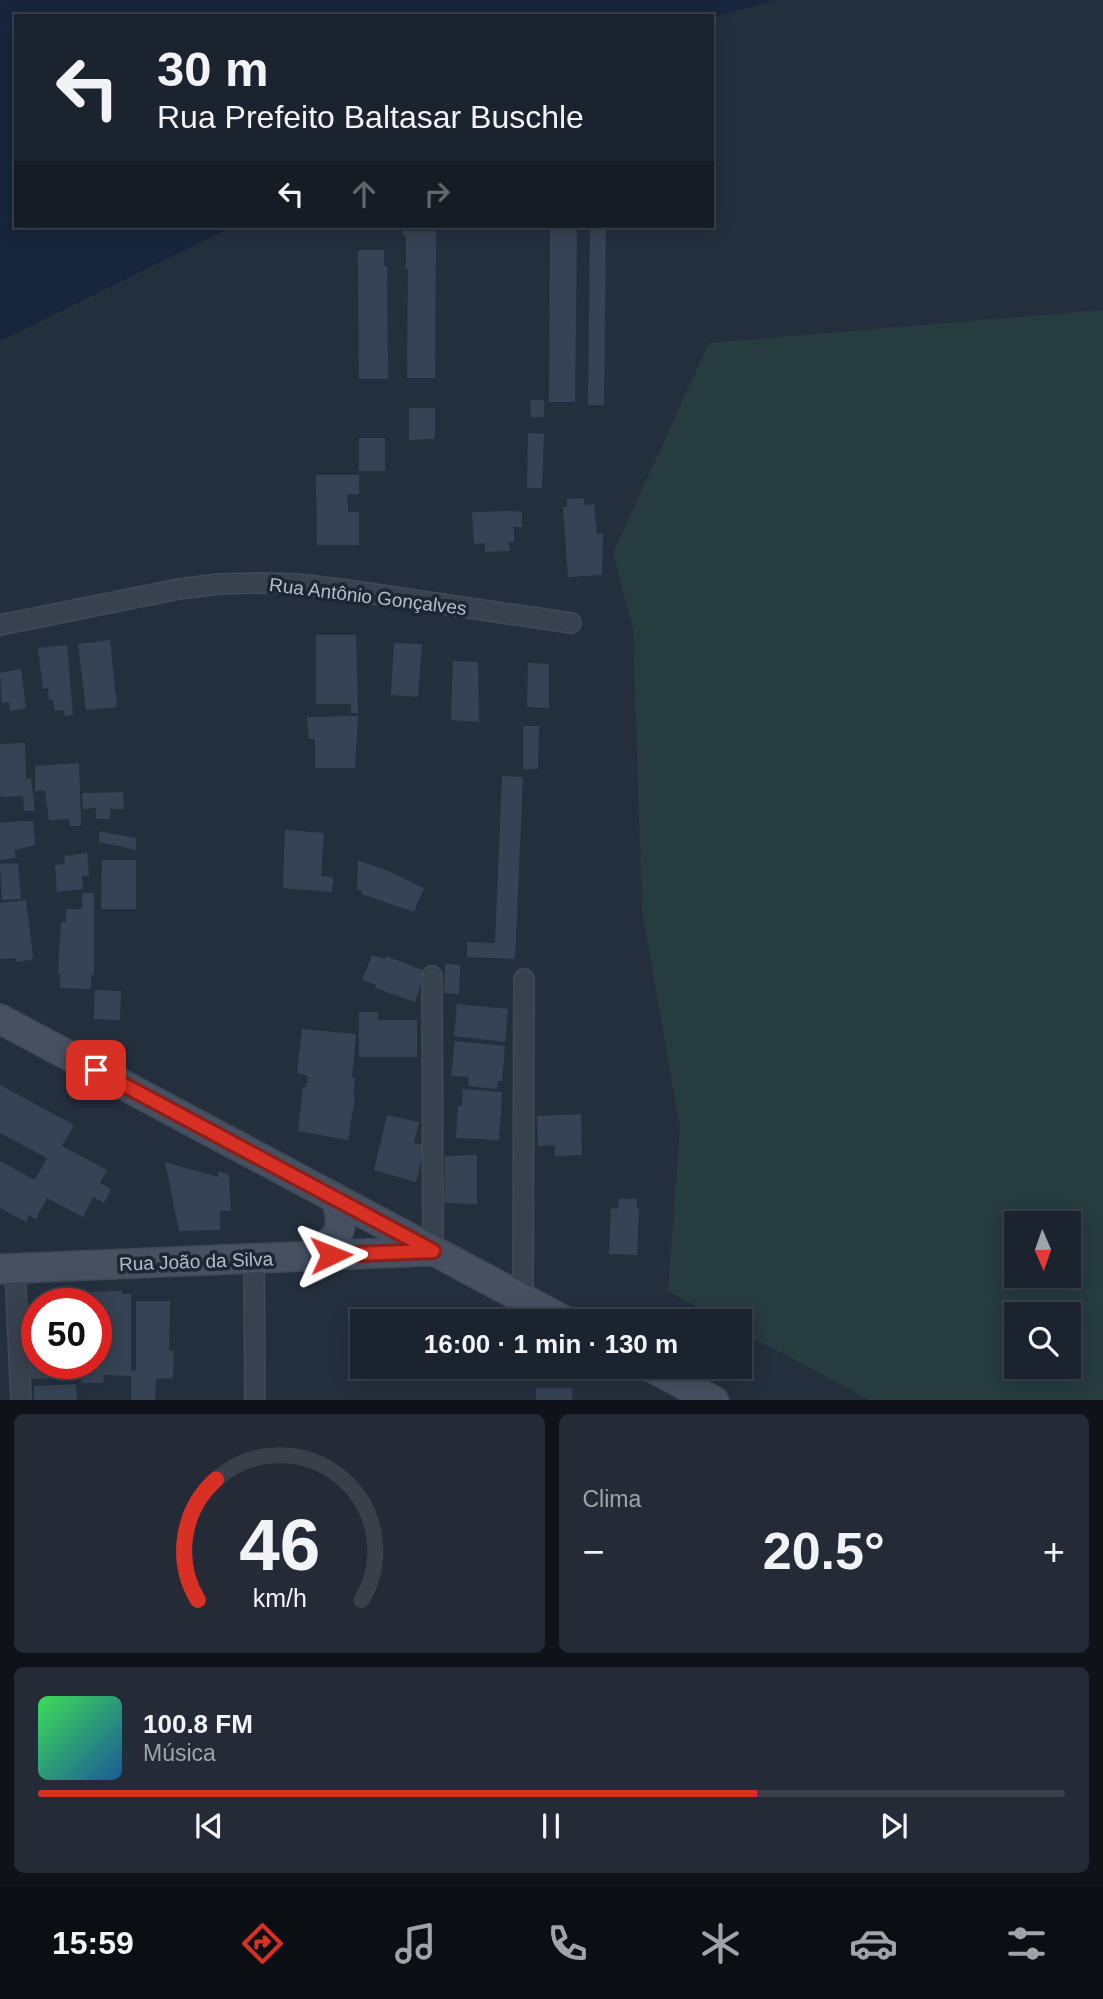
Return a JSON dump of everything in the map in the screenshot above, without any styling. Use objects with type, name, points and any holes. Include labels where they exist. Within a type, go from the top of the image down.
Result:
[{"type":"main road","points":[[0,1019],[543,1309]]},
{"type":"main road","points":[[312,1256],[335,1239],[342,1229],[336,1199]]},
{"type":"main road","name":"Rua João da Silva","points":[[7,1269],[433,1251]]},
{"type":"main road","points":[[673,1379],[712,1400]]},
{"type":"street","name":"Rua Antônio Gonçalves","points":[[0,625],[179,589],[257,583],[298,584],[346,590],[571,624]]},
{"type":"street","points":[[432,976],[433,1251]]},
{"type":"street","points":[[523,1298],[524,979]]},
{"type":"street","points":[[254,1258],[255,1400]]},
{"type":"street","points":[[7,1269],[20,1400]]},
{"type":"green space","points":[[1103,310],[1103,1400],[870,1400],[752,1337],[752,1309],[701,1309],[668,1291],[680,1128],[642,910],[633,628],[613,553],[709,343]]},
{"type":"water","points":[[0,0],[775,0],[714,17],[714,14],[14,14],[14,228],[230,228],[0,341]]},
{"type":"building","points":[[550,228],[577,228],[575,402],[549,402]]},
{"type":"building","points":[[590,228],[606,228],[604,405],[588,405]]},
{"type":"building","points":[[403,231],[436,231],[435,378],[407,378],[408,269],[406,235],[403,236]]},
{"type":"building","points":[[358,250],[384,250],[384,266],[387,266],[388,379],[359,379]]},
{"type":"building","points":[[530,400],[544,400],[544,417],[531,417]]},
{"type":"building","points":[[409,408],[435,408],[435,439],[409,440]]},
{"type":"building","points":[[528,433],[544,434],[542,488],[527,488]]},
{"type":"building","points":[[359,438],[385,438],[385,471],[359,471]]},
{"type":"building","points":[[316,475],[359,475],[359,494],[347,494],[348,512],[359,512],[359,545],[317,545]]},
{"type":"building","points":[[584,498],[584,505],[594,504],[597,534],[603,533],[602,575],[568,577],[563,507],[567,507],[567,499]]},
{"type":"building","points":[[472,512],[522,512],[522,527],[514,527],[514,542],[509,542],[510,551],[485,552],[485,543],[474,544]]},
{"type":"building","points":[[316,635],[356,635],[358,713],[351,713],[351,704],[316,704]]},
{"type":"building","points":[[110,640],[117,707],[86,710],[78,644]]},
{"type":"building","points":[[394,643],[422,644],[418,697],[391,695]]},
{"type":"building","points":[[67,645],[73,715],[65,716],[64,710],[55,711],[53,700],[49,700],[48,688],[43,689],[38,648]]},
{"type":"building","points":[[453,661],[478,662],[479,722],[451,720]]},
{"type":"building","points":[[528,663],[549,664],[549,708],[527,707]]},
{"type":"building","points":[[21,669],[26,708],[10,711],[9,702],[2,703],[0,673]]},
{"type":"building","points":[[358,716],[355,768],[315,768],[315,739],[309,739],[307,717]]},
{"type":"building","points":[[523,726],[539,726],[538,769],[523,769]]},
{"type":"building","points":[[25,743],[26,779],[31,778],[35,811],[24,811],[23,796],[1,797],[0,793],[0,744]]},
{"type":"building","points":[[79,763],[81,826],[70,826],[70,819],[49,820],[45,791],[35,791],[35,766]]},
{"type":"building","points":[[502,776],[523,777],[515,959],[467,957],[467,942],[495,943]]},
{"type":"building","points":[[123,792],[124,809],[110,809],[110,819],[96,819],[96,808],[83,809],[82,793]]},
{"type":"building","points":[[33,821],[35,845],[15,850],[15,858],[0,860],[0,823]]},
{"type":"building","points":[[285,830],[324,833],[321,876],[333,877],[332,892],[283,888]]},
{"type":"building","points":[[99,831],[136,838],[136,850],[99,842]]},
{"type":"building","points":[[87,853],[89,875],[82,876],[83,889],[57,892],[55,865],[65,864],[64,856]]},
{"type":"building","points":[[102,860],[136,860],[136,909],[101,909]]},
{"type":"building","points":[[358,860],[424,888],[414,912],[361,894],[362,891],[357,889]]},
{"type":"building","points":[[18,863],[21,899],[2,900],[0,864]]},
{"type":"building","points":[[82,893],[94,893],[94,975],[91,975],[91,989],[60,988],[58,974],[61,922],[66,922],[66,909],[82,909]]},
{"type":"building","points":[[26,900],[33,957],[31,960],[16,962],[16,958],[0,959],[0,903]]},
{"type":"building","points":[[372,955],[385,959],[386,956],[425,971],[415,1002],[375,988],[376,985],[362,980]]},
{"type":"building","points":[[445,964],[460,965],[459,994],[444,993]]},
{"type":"building","points":[[95,990],[121,991],[120,1020],[94,1019]]},
{"type":"building","points":[[457,1004],[508,1009],[505,1042],[454,1036]]},
{"type":"building","points":[[359,1012],[378,1012],[378,1020],[417,1020],[417,1057],[359,1057]]},
{"type":"building","points":[[302,1029],[356,1034],[352,1078],[355,1078],[355,1096],[348,1140],[298,1131],[303,1087],[306,1087],[308,1076],[297,1073]]},
{"type":"building","points":[[455,1041],[505,1046],[502,1081],[498,1081],[497,1089],[468,1086],[469,1077],[451,1076]]},
{"type":"building","points":[[0,1085],[74,1125],[62,1146],[107,1170],[100,1183],[111,1189],[104,1203],[93,1197],[83,1217],[47,1198],[36,1219],[29,1215],[26,1222],[0,1208],[0,1161],[35,1180],[47,1158],[0,1133]]},
{"type":"building","points":[[463,1089],[502,1092],[499,1140],[456,1138],[458,1106],[462,1106]]},
{"type":"building","points":[[581,1114],[582,1155],[555,1156],[555,1145],[538,1146],[537,1116]]},
{"type":"building","points":[[387,1115],[419,1122],[414,1143],[425,1145],[416,1182],[374,1170]]},
{"type":"building","points":[[477,1155],[477,1204],[444,1203],[445,1156]]},
{"type":"building","points":[[165,1162],[218,1177],[218,1171],[229,1175],[231,1211],[220,1211],[220,1230],[179,1231]]},
{"type":"building","points":[[619,1199],[637,1199],[637,1255],[609,1254],[611,1208],[618,1209]]},
{"type":"building","points":[[112,1291],[131,1294],[131,1371],[136,1371],[136,1301],[170,1301],[169,1351],[174,1351],[173,1378],[156,1379],[155,1400],[131,1400],[131,1376],[112,1375]]},
{"type":"building","points":[[81,1379],[104,1379],[104,1383],[81,1383]]},
{"type":"building","points":[[76,1384],[77,1400],[34,1400],[34,1386]]},
{"type":"building","points":[[536,1388],[572,1388],[572,1400],[536,1400]]},
{"type":"route","points":[[96,1070],[433,1251],[331,1255]]}]
